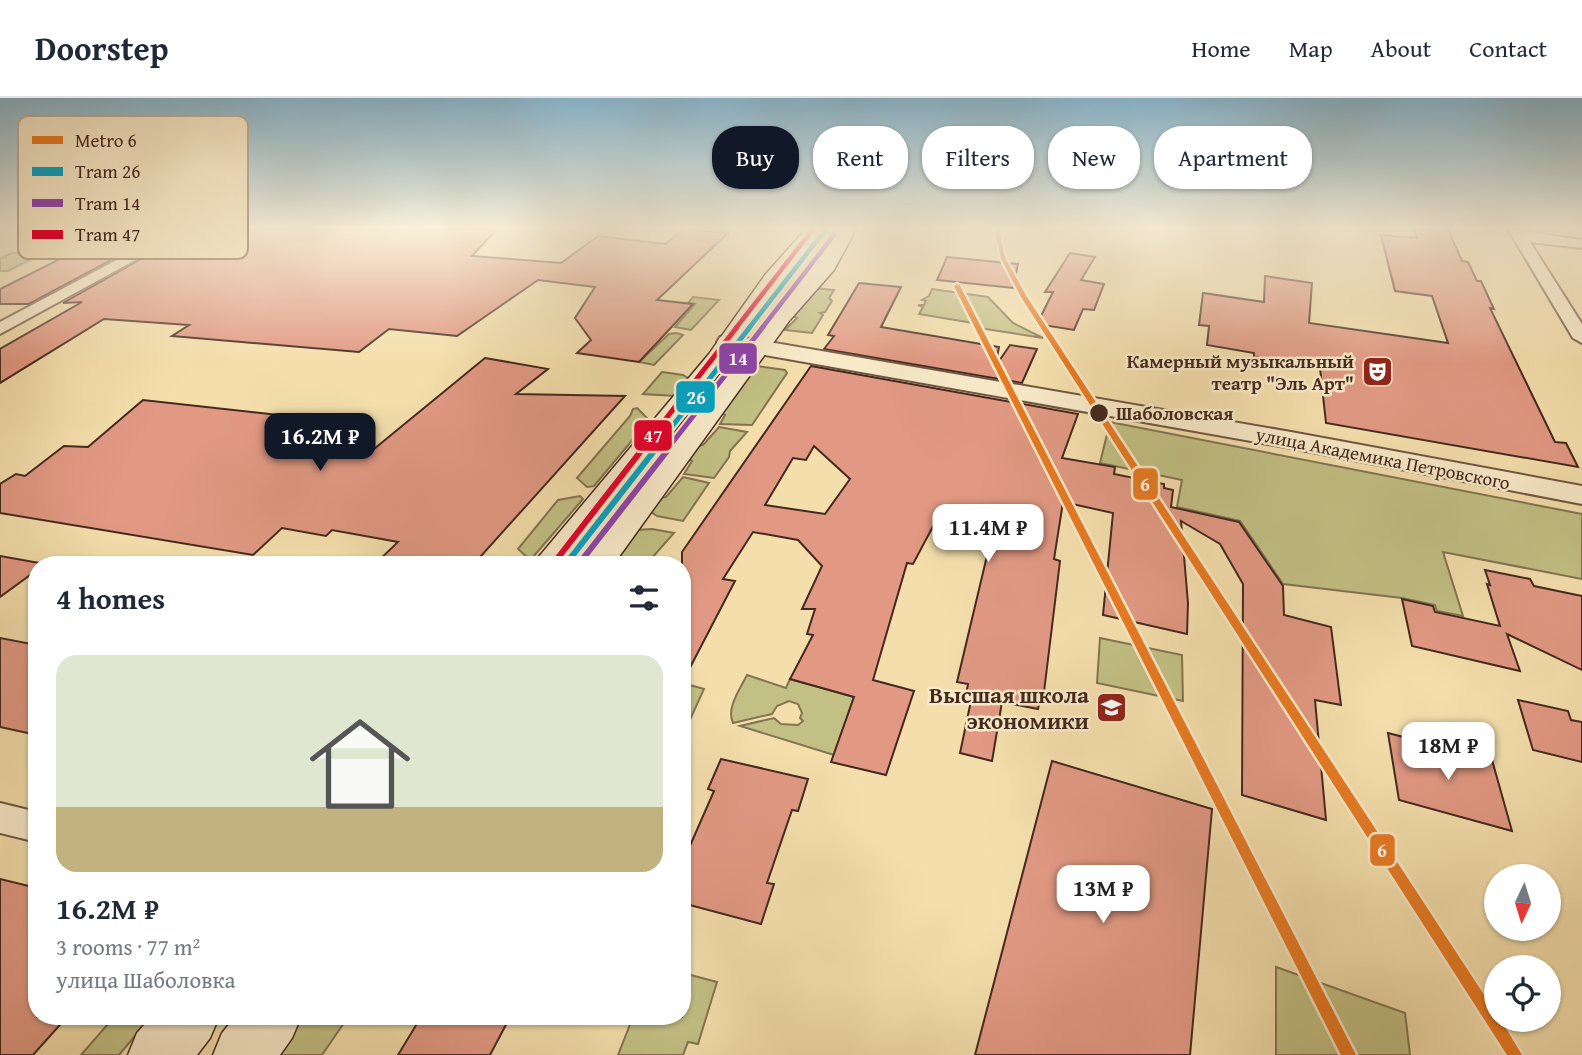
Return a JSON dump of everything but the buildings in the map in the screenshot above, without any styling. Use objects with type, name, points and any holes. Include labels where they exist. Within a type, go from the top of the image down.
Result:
[{"type":"main road","points":[[601,556],[743,344],[780,274]]},
{"type":"main road","points":[[557,556],[718,359],[781,316],[820,274]]},
{"type":"main road","points":[[159,1055],[183,1025]]},
{"type":"main road","points":[[244,1055],[265,1025]]},
{"type":"street","points":[[0,329],[102,274]]},
{"type":"street","points":[[1542,274],[1582,338]]},
{"type":"street","name":"улица Академика Петровского","points":[[743,344],[1582,495]]},
{"type":"street","points":[[0,818],[28,825]]},
{"type":"shaded area","points":[[814,288],[834,290],[829,298],[832,301],[825,312],[820,313],[823,315],[812,333],[785,330],[797,318],[793,316]]},
{"type":"shaded area","points":[[932,289],[988,297],[1013,323],[1043,338],[979,328],[973,323],[919,314],[923,307],[918,305],[924,305],[926,301],[922,300],[929,296]]},
{"type":"shaded area","points":[[693,297],[719,300],[691,330],[675,327],[695,304],[688,303]]},
{"type":"shaded area","points":[[669,334],[683,335],[654,365],[639,362]]},
{"type":"shaded area","points":[[749,365],[785,370],[787,373],[752,425],[720,424],[725,415],[717,410]]},
{"type":"shaded area","points":[[662,372],[683,375],[691,380],[676,396],[643,394]]},
{"type":"shaded area","points":[[637,408],[649,420],[594,486],[587,487],[577,478],[633,409]]},
{"type":"shaded area","points":[[1110,422],[1582,514],[1582,579],[1443,552],[1463,616],[1437,611],[1435,605],[1402,598],[1283,584],[1240,521],[1177,507],[1182,480],[1100,463]]},
{"type":"shaded area","points":[[719,427],[747,432],[730,451],[729,457],[714,478],[684,474],[692,461],[684,456],[689,447],[703,445]]},
{"type":"shaded area","points":[[683,477],[709,483],[683,521],[657,516],[650,511],[653,498],[666,497]]},
{"type":"shaded area","points":[[580,496],[583,499],[534,556],[526,556],[518,549],[558,500]]},
{"type":"shaded area","points":[[652,529],[674,533],[654,556],[620,556],[615,552],[636,530]]},
{"type":"shaded area","points":[[1100,638],[1182,655],[1183,701],[1097,683]]},
{"type":"shaded area","points":[[747,675],[786,688],[790,679],[854,697],[834,755],[740,726],[774,718],[781,724],[798,725],[803,721],[800,718],[802,713],[798,704],[789,701],[777,706],[772,714],[733,723],[731,711]]},
{"type":"shaded area","points":[[691,685],[704,689],[691,717]]},
{"type":"shaded area","points":[[1276,967],[1405,1013],[1410,1055],[1276,1055]]},
{"type":"shaded area","points":[[691,975],[717,982],[698,1044],[688,1042],[683,1055],[618,1055],[630,1025],[691,1025]]},
{"type":"shaded area","points":[[107,1025],[144,1025],[119,1055],[81,1055]]},
{"type":"shaded area","points":[[288,1025],[343,1025],[322,1055],[267,1055]]},
{"type":"metro line","name":"6","points":[[1011,274],[1515,1055]]},
{"type":"metro line","name":"6","points":[[957,286],[1349,1055]]},
{"type":"tram line","name":"47","points":[[559,556],[778,274]]},
{"type":"tram line","name":"26","points":[[572,556],[791,274]]},
{"type":"tram line","name":"14","points":[[585,556],[804,274]]},
{"type":"place","name":"Камерный музыкальный театр \"Эль Арт\"","points":[[1377,372]]},
{"type":"place","name":"Шаболовская","points":[[1099,413]]},
{"type":"place","name":"Высшая школа экономики","points":[[1112,708]]}]
